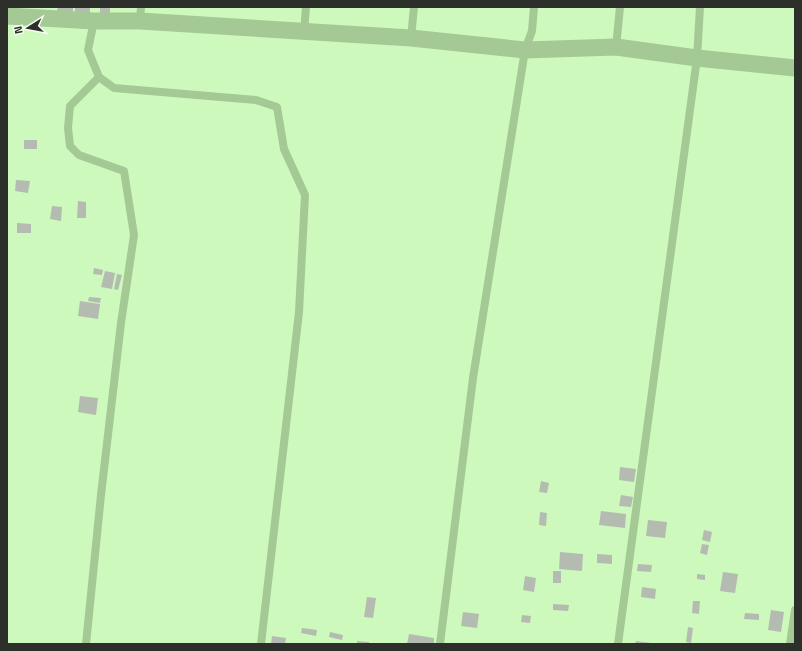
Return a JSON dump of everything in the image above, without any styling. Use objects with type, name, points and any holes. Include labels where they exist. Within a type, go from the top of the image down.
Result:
[{"type":"street","points":[[7,16],[94,21],[141,14],[304,32],[410,38],[525,50],[616,46],[697,58],[795,68]]},
{"type":"lane","points":[[304,32],[306,7]]},
{"type":"lane","points":[[410,38],[414,7]]},
{"type":"lane","points":[[440,644],[473,378],[525,50],[532,31],[534,7]]},
{"type":"lane","points":[[616,46],[620,7]]},
{"type":"lane","points":[[618,644],[697,58],[700,7]]},
{"type":"lane","points":[[94,21],[88,50],[100,77],[114,88],[256,100],[277,107],[284,148],[305,195],[299,312],[261,644]]},
{"type":"lane","points":[[86,644],[118,347],[134,235],[124,171],[79,155],[70,146],[68,128],[70,106],[100,77]]},
{"type":"lane","points":[[790,644],[795,610]]},
{"type":"green space","points":[[7,7],[795,7],[795,644],[7,644]]},
{"type":"building","points":[[58,7],[73,7],[73,12],[57,11]]},
{"type":"building","points":[[75,7],[90,7],[90,14],[75,13]]},
{"type":"building","points":[[100,7],[110,7],[110,13],[100,13]]},
{"type":"building","points":[[24,140],[37,140],[37,149],[24,149]]},
{"type":"building","points":[[16,180],[30,181],[28,193],[15,191]]},
{"type":"building","points":[[78,201],[86,202],[86,218],[77,218]]},
{"type":"building","points":[[52,206],[62,207],[61,221],[50,219]]},
{"type":"building","points":[[17,223],[31,224],[31,233],[17,233]]},
{"type":"building","points":[[94,268],[103,270],[102,275],[93,274]]},
{"type":"building","points":[[105,271],[115,273],[112,289],[101,287]]},
{"type":"building","points":[[117,274],[122,275],[118,290],[114,289]]},
{"type":"building","points":[[89,297],[101,298],[100,303],[88,301]]},
{"type":"building","points":[[80,301],[100,304],[98,319],[78,316]]},
{"type":"building","points":[[80,396],[98,398],[96,415],[78,412]]},
{"type":"building","points":[[620,467],[636,469],[634,482],[619,480]]},
{"type":"building","points":[[541,481],[549,483],[547,493],[539,492]]},
{"type":"building","points":[[621,495],[633,497],[631,507],[619,506]]},
{"type":"building","points":[[601,511],[626,514],[625,528],[599,525]]},
{"type":"building","points":[[540,512],[547,513],[546,526],[539,525]]},
{"type":"building","points":[[648,520],[667,522],[665,538],[646,536]]},
{"type":"building","points":[[704,530],[712,532],[710,542],[702,540]]},
{"type":"building","points":[[702,544],[709,545],[707,555],[700,553]]},
{"type":"building","points":[[560,552],[583,554],[582,571],[559,569]]},
{"type":"building","points":[[597,554],[612,555],[612,564],[597,563]]},
{"type":"building","points":[[638,564],[652,565],[651,572],[637,571]]},
{"type":"building","points":[[553,571],[561,571],[561,583],[553,583]]},
{"type":"building","points":[[723,572],[738,574],[735,593],[720,591]]},
{"type":"building","points":[[697,574],[705,575],[705,580],[697,579]]},
{"type":"building","points":[[525,576],[536,578],[534,592],[523,590]]},
{"type":"building","points":[[642,587],[656,589],[655,599],[641,597]]},
{"type":"building","points":[[367,597],[376,598],[373,618],[364,617]]},
{"type":"building","points":[[693,601],[700,601],[699,614],[692,613]]},
{"type":"building","points":[[553,604],[569,605],[568,611],[553,610]]},
{"type":"building","points":[[771,610],[784,612],[781,632],[768,630]]},
{"type":"building","points":[[463,612],[479,614],[477,628],[461,626]]},
{"type":"building","points":[[745,613],[759,614],[759,620],[744,619]]},
{"type":"building","points":[[522,615],[531,616],[530,623],[521,622]]},
{"type":"building","points":[[688,627],[693,628],[691,643],[686,642]]},
{"type":"building","points":[[302,628],[317,630],[316,636],[301,633]]},
{"type":"building","points":[[330,632],[343,635],[342,640],[329,637]]},
{"type":"building","points":[[409,634],[434,638],[434,644],[407,644]]},
{"type":"building","points":[[272,636],[286,638],[285,644],[271,644]]},
{"type":"building","points":[[357,641],[369,642],[369,644],[357,644]]},
{"type":"building","points":[[636,641],[651,643],[651,644],[635,644]]}]
